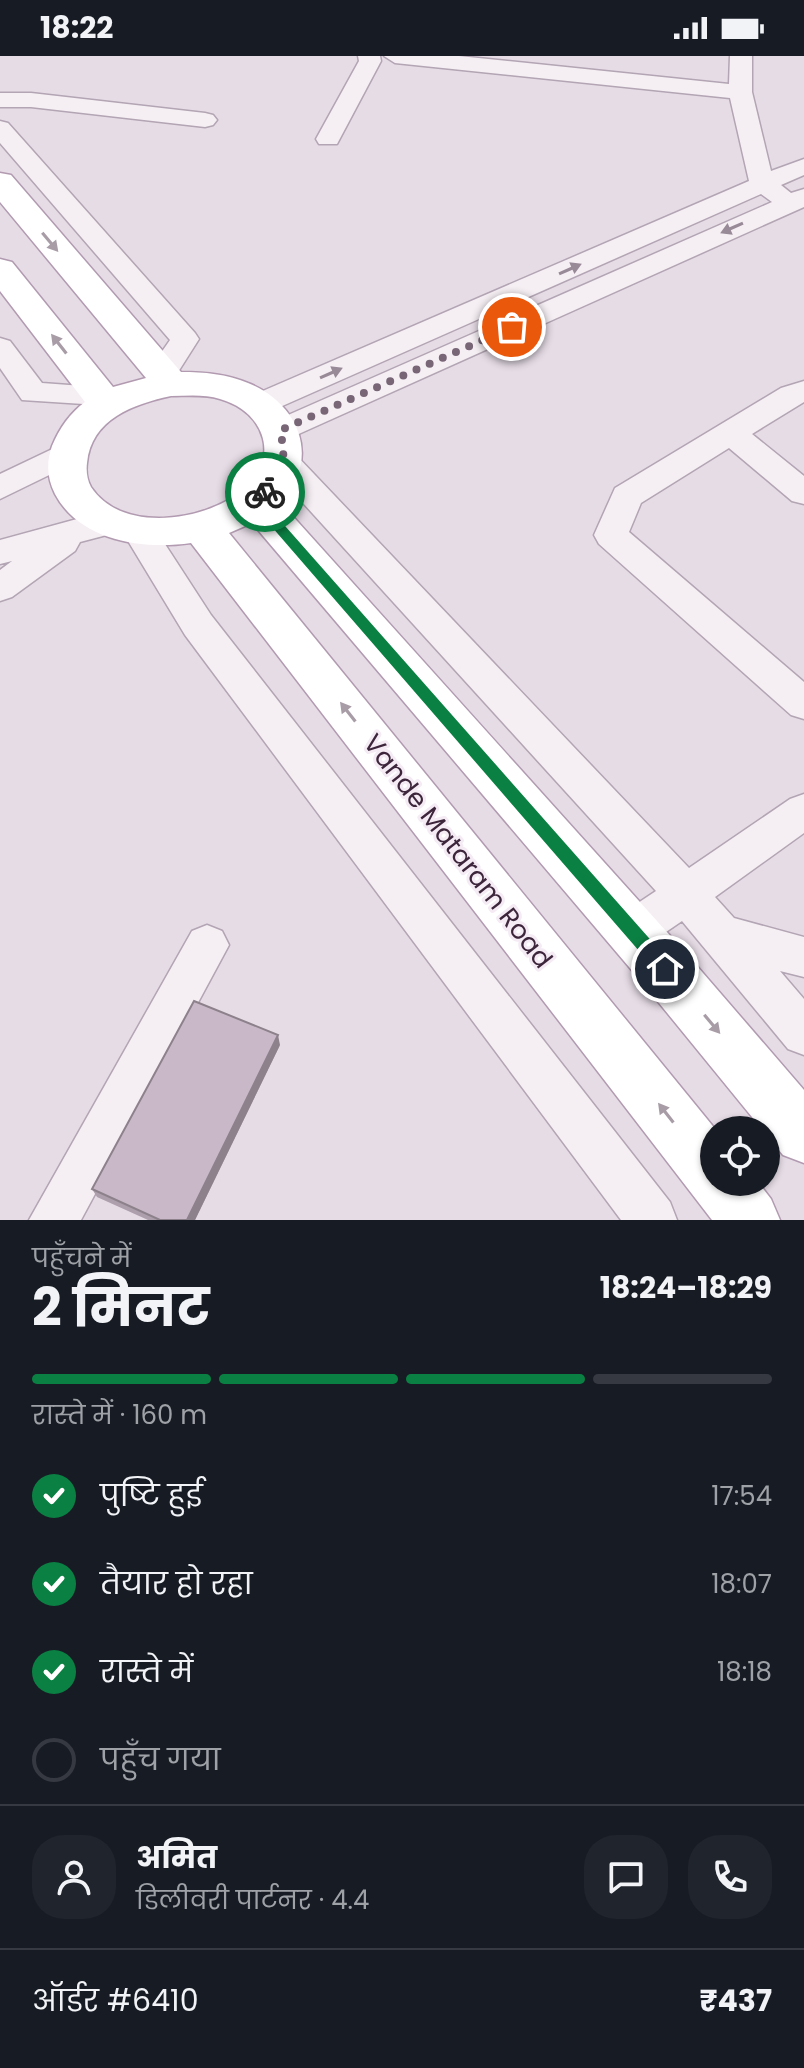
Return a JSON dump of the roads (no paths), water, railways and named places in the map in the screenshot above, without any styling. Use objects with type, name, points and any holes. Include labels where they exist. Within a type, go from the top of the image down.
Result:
[{"type":"main road","points":[[0,182],[167,379]]},
{"type":"main road","points":[[0,269],[103,400]]},
{"type":"main road","points":[[167,379],[235,391],[275,432],[272,485],[256,501],[231,517],[201,527],[170,532],[109,527],[73,492],[66,473],[67,453],[75,435],[103,400],[167,379]]},
{"type":"main road","points":[[256,501],[632,931],[804,1134]]},
{"type":"main road","name":"Vande Mataram Road","points":[[201,527],[700,1157]]},
{"type":"main road","points":[[731,1196],[750,1220]]},
{"type":"street","points":[[328,139],[370,61],[369,56]]},
{"type":"street","points":[[395,56],[740,92]]},
{"type":"street","points":[[741,56],[740,92],[762,184],[800,205]]},
{"type":"street","points":[[0,100],[31,100],[205,120]]},
{"type":"street","points":[[0,128],[185,339],[167,379]]},
{"type":"street","points":[[275,432],[762,184],[804,166]]},
{"type":"street","points":[[275,432],[800,205]]},
{"type":"street","points":[[0,347],[33,393],[103,400]]},
{"type":"street","points":[[804,391],[729,432],[627,496],[611,535],[804,704]]},
{"type":"street","points":[[275,432],[686,894],[804,1033]]},
{"type":"street","points":[[729,432],[804,493]]},
{"type":"street","points":[[0,488],[67,453]]},
{"type":"street","points":[[0,552],[109,527]]},
{"type":"street","points":[[0,588],[109,527]]},
{"type":"street","points":[[109,527],[198,625],[652,1220]]},
{"type":"street","points":[[632,931],[804,811]]},
{"type":"street","points":[[721,935],[804,957]]},
{"type":"street","points":[[54,1220],[207,945]]}]
